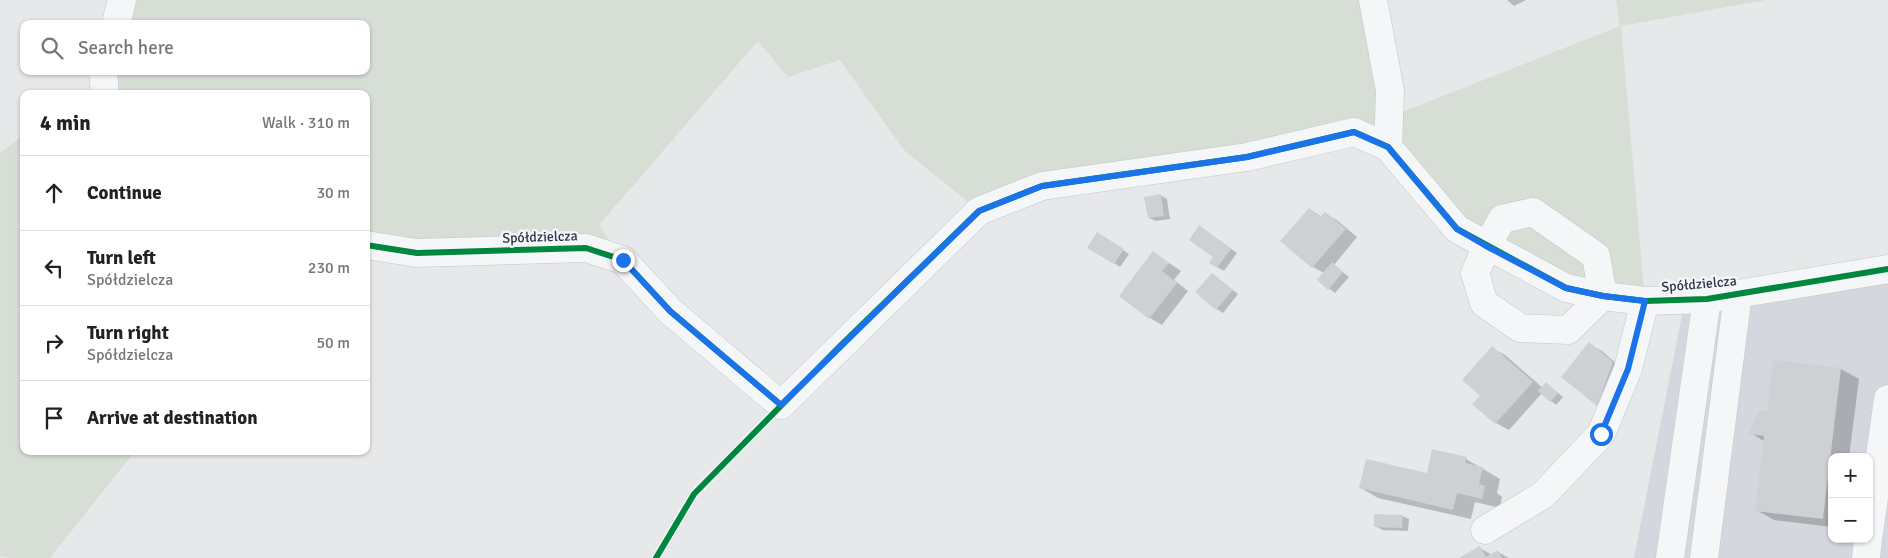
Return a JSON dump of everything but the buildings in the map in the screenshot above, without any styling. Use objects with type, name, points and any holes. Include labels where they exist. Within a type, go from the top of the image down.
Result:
[{"type":"street","points":[[117,20],[122,0]]},
{"type":"street","points":[[1373,0],[1390,91],[1388,147]]},
{"type":"street","points":[[103,75],[105,90]]},
{"type":"street","name":"Spółdzielcza","points":[[370,246],[417,253],[586,248],[623,260],[670,311],[781,405],[979,211],[1042,186],[1247,157],[1354,132],[1388,147],[1457,229],[1566,288],[1603,296],[1645,301],[1707,299],[1888,269]]},
{"type":"street","points":[[1533,212],[1596,256],[1603,296],[1568,330],[1520,328],[1484,303],[1475,274],[1486,246],[1502,219],[1533,212]]},
{"type":"street","points":[[1704,558],[1738,294]]},
{"type":"street","points":[[1670,558],[1707,299]]},
{"type":"street","points":[[1485,530],[1543,495],[1601,434],[1628,369],[1645,301]]},
{"type":"street","points":[[1873,505],[1888,399]]},
{"type":"street","points":[[1866,558],[1868,543]]},
{"type":"shaded area","points":[[122,0],[1373,0],[1390,117],[1620,26],[1616,0],[1766,0],[1621,26],[1645,301],[1487,246],[1354,132],[979,211],[904,150],[840,60],[788,77],[758,41],[599,225],[623,260],[370,245],[370,90],[105,90],[103,75],[370,75],[370,20],[117,20]]},
{"type":"shaded area","points":[[20,137],[20,455],[132,455],[50,558],[11,558],[0,556],[0,153]]},
{"type":"shaded area","points":[[1888,269],[1888,558],[1634,558],[1685,300]]},
{"type":"cycle path","points":[[656,558],[694,494],[841,345],[979,211],[1042,186],[1247,157],[1354,132],[1388,147],[1457,229],[1566,288],[1603,296],[1645,301],[1707,299],[1888,269]]},
{"type":"cycle path","points":[[370,246],[417,253],[586,248],[623,260],[670,311],[781,405]]},
{"type":"route","points":[[623,260],[670,311],[781,405],[979,211],[1042,186],[1247,157],[1354,132],[1388,147],[1457,229],[1486,246],[1566,288],[1603,296],[1645,301],[1628,369],[1601,434]]}]
